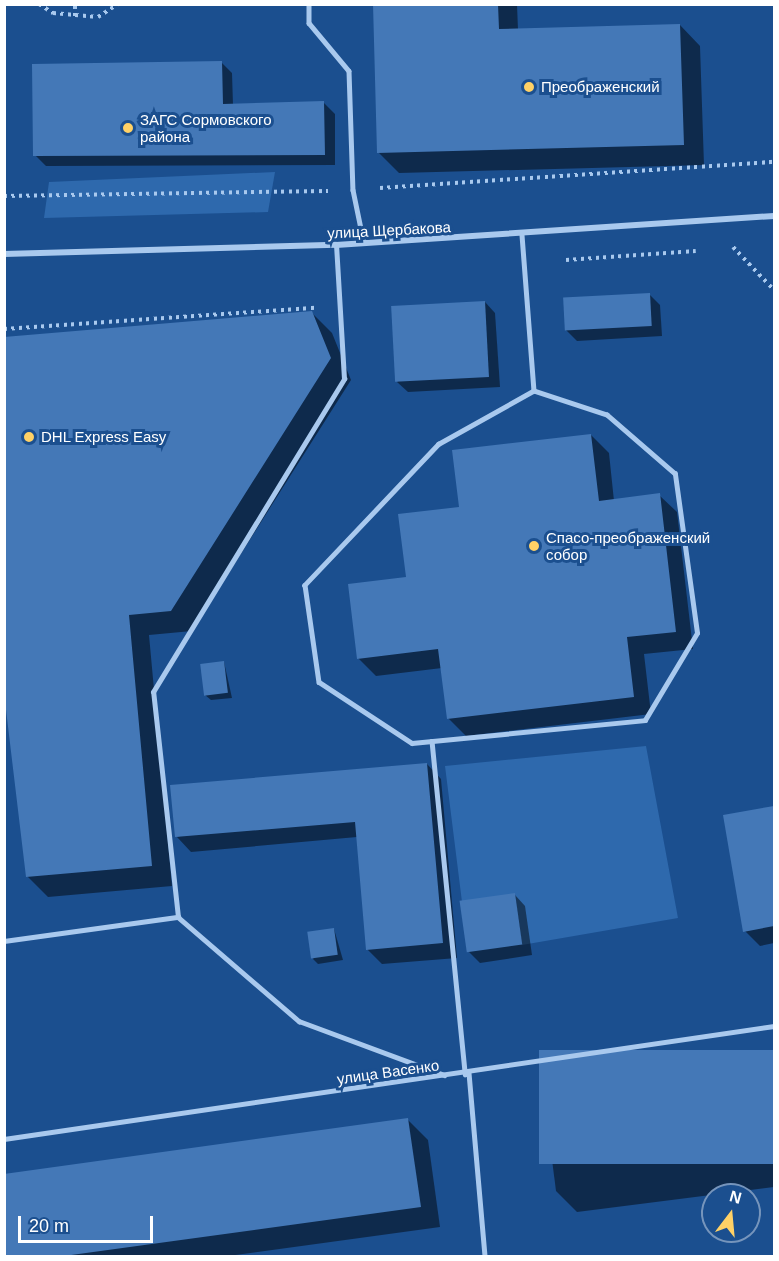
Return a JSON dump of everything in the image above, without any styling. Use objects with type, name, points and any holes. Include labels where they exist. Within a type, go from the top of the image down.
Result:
[{"type":"street","name":"улица Щербакова","points":[[4,254],[336,245],[522,236],[774,216]]},
{"type":"lane","points":[[309,4],[309,23],[349,71],[353,190],[364,243]]},
{"type":"lane","points":[[522,236],[534,391]]},
{"type":"lane","points":[[336,245],[344,379],[153,692],[178,917],[299,1022],[446,1076]]},
{"type":"lane","points":[[534,391],[607,415],[675,474],[698,633],[645,720],[412,743],[319,682],[305,585],[439,444],[534,391]]},
{"type":"lane","points":[[432,741],[485,1257]]},
{"type":"lane","points":[[4,941],[178,917]]},
{"type":"lane","name":"улица Васенко","points":[[4,1139],[467,1073],[774,1026]]},
{"type":"path","points":[[39,4],[53,14],[98,17],[118,4]]},
{"type":"path","points":[[75,4],[75,16]]},
{"type":"path","points":[[4,195],[353,190],[774,162]]},
{"type":"path","points":[[726,247],[743,245]]},
{"type":"path","points":[[732,246],[774,290]]},
{"type":"path","points":[[523,261],[635,258],[704,250]]},
{"type":"path","points":[[4,329],[340,306]]},
{"type":"shaded area","points":[[275,172],[268,212],[44,218],[49,182]]},
{"type":"shaded area","points":[[646,746],[678,918],[522,945],[515,894],[462,902],[445,766]]},
{"type":"building","name":"Преображенский","points":[[373,4],[498,4],[499,29],[680,24],[684,145],[377,153]]},
{"type":"building","name":"ЗАГС Сормовского района","points":[[222,61],[223,104],[324,101],[325,155],[33,156],[32,64]]},
{"type":"building","points":[[650,293],[652,326],[565,331],[563,298]]},
{"type":"building","points":[[485,301],[489,377],[395,382],[391,306]]},
{"type":"building","points":[[312,311],[331,358],[171,611],[129,615],[152,866],[26,877],[4,693],[4,337]]},
{"type":"building","name":"Спасо-преображенский собор","points":[[591,434],[599,501],[660,493],[676,632],[627,637],[634,697],[447,719],[438,649],[357,659],[348,584],[406,577],[398,514],[459,507],[452,450]]},
{"type":"building","points":[[224,661],[228,693],[204,696],[200,664]]},
{"type":"building","points":[[427,763],[443,943],[366,950],[355,822],[175,837],[170,785]]},
{"type":"building","points":[[774,806],[774,926],[743,932],[723,815]]},
{"type":"building","points":[[515,893],[522,944],[467,952],[460,901]]},
{"type":"building","points":[[334,928],[338,955],[311,958],[307,932]]},
{"type":"building","points":[[539,1050],[774,1050],[774,1164],[539,1164]]},
{"type":"building","points":[[408,1118],[421,1207],[64,1256],[4,1256],[4,1174]]},
{"type":"place","name":"Преображенский","points":[[529,87]]},
{"type":"place","name":"ЗАГС Сормовского района","points":[[128,128]]},
{"type":"place","name":"DHL Express Easy","points":[[29,437]]},
{"type":"place","name":"Спасо-преображенский собор","points":[[534,546]]}]
